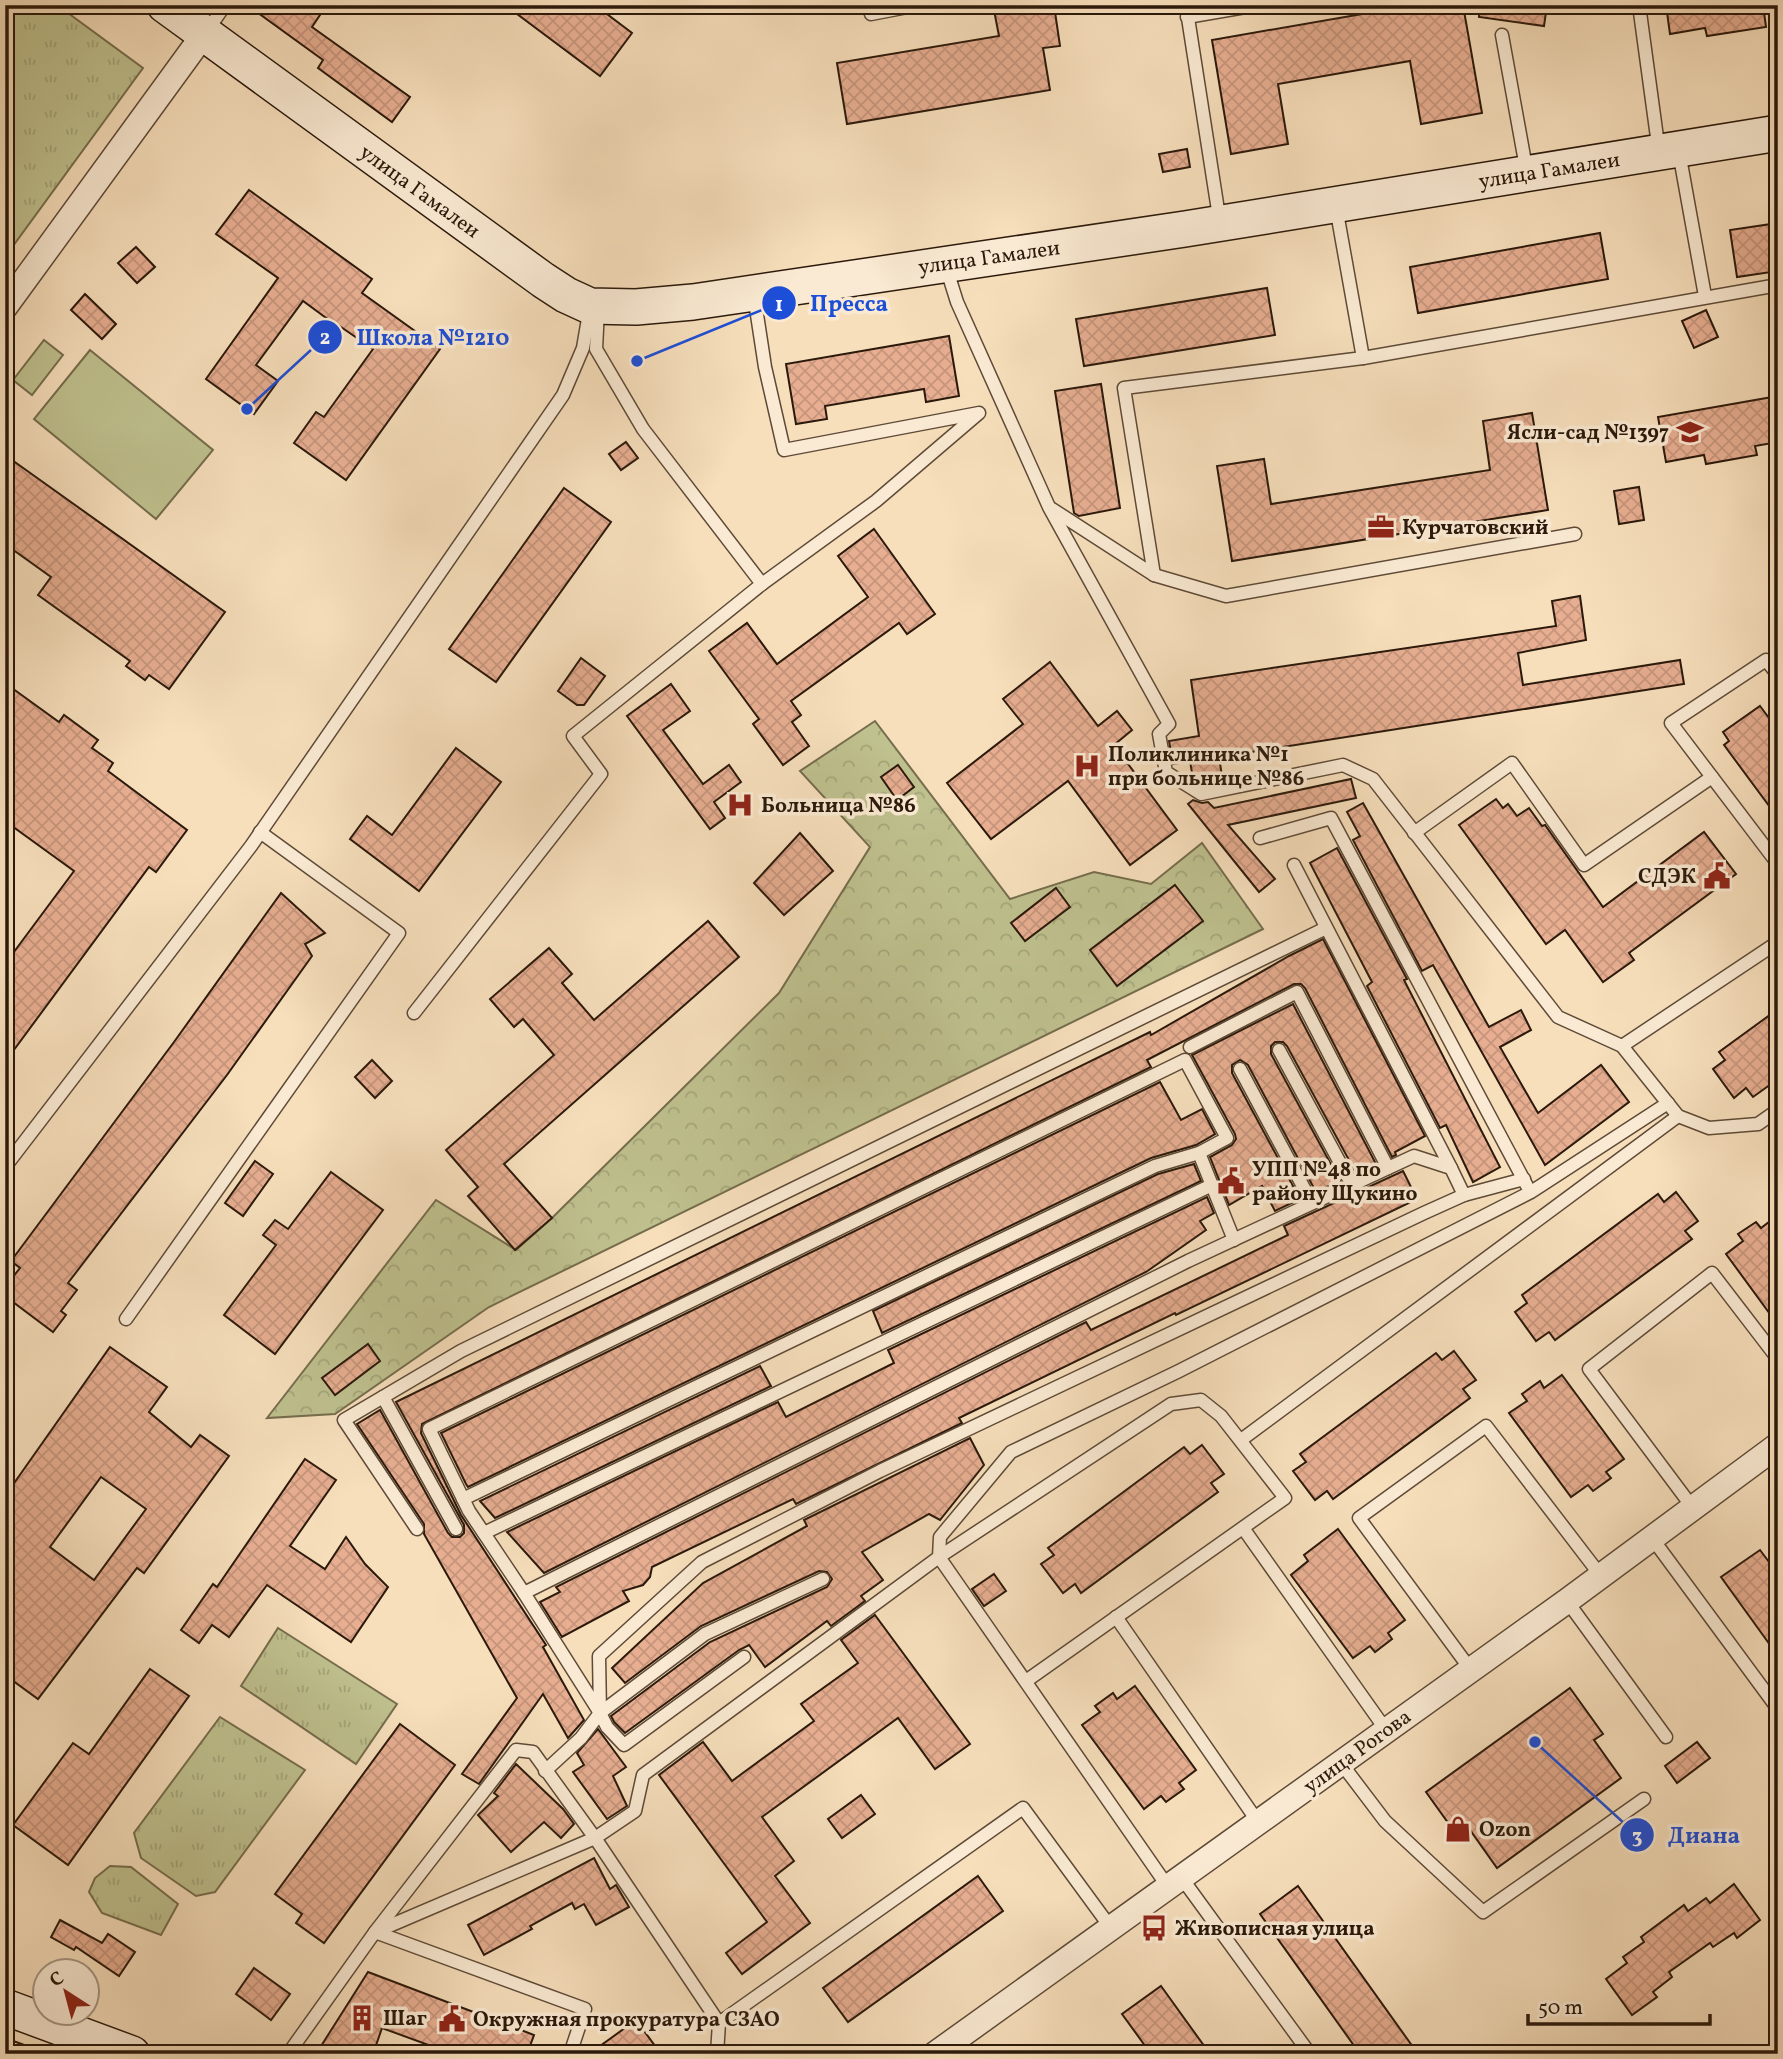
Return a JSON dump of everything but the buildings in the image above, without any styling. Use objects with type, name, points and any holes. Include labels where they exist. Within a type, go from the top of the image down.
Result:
[{"type":"street","name":"улица Гамалеи","points":[[165,5],[532,272],[566,295],[594,307],[636,307],[754,294],[1220,223],[1778,133]]},
{"type":"street","points":[[5,307],[204,34]]},
{"type":"street","name":"улица Рогова","points":[[935,2054],[1567,1601],[1692,1508],[1776,1451]]},
{"type":"street","points":[[5,2007],[132,2054]]},
{"type":"lane","points":[[204,34],[225,5]]},
{"type":"lane","points":[[871,14],[918,5]]},
{"type":"lane","points":[[1220,223],[1186,11],[1257,5]]},
{"type":"lane","points":[[1639,5],[1669,150],[1705,296]]},
{"type":"lane","points":[[1502,35],[1527,173]]},
{"type":"lane","points":[[1335,204],[1363,358]]},
{"type":"lane","points":[[945,263],[957,302],[1049,507],[1169,724],[1159,734],[1166,772],[1201,794],[1343,765],[1373,779],[1558,1017],[1622,1046],[1678,1116],[1709,1128],[1758,1124],[1778,1110]]},
{"type":"lane","points":[[1154,575],[1124,388],[1363,358],[1778,285]]},
{"type":"lane","points":[[414,1013],[601,774],[573,736],[762,584],[876,501],[979,413],[784,450],[765,367],[754,294]]},
{"type":"lane","points":[[594,307],[596,349],[637,419],[762,584]]},
{"type":"lane","points":[[5,1167],[260,832],[563,395],[583,348],[594,307]]},
{"type":"lane","points":[[1049,507],[1154,575],[1226,596],[1574,534]]},
{"type":"lane","points":[[1778,675],[1766,660],[1671,723],[1778,864]]},
{"type":"lane","points":[[1414,833],[1512,763],[1584,865],[1712,777]]},
{"type":"lane","points":[[1260,838],[1331,818],[1531,1192]]},
{"type":"lane","points":[[126,1319],[399,933],[260,832]]},
{"type":"lane","points":[[1294,865],[1464,1195]]},
{"type":"lane","points":[[416,1530],[344,1420],[461,1351],[1326,928]]},
{"type":"lane","points":[[1622,1046],[1778,942]]},
{"type":"lane","points":[[1190,1047],[1297,992],[1388,1168]]},
{"type":"lane","points":[[1279,1050],[1352,1185]]},
{"type":"lane","points":[[463,1499],[1155,1166],[1199,1153],[1227,1138],[1185,1060],[429,1429],[463,1499],[607,1727],[624,1745],[744,1657]]},
{"type":"lane","points":[[1240,1069],[1312,1203]]},
{"type":"lane","points":[[1310,2054],[1174,1882],[1026,1681],[939,1558],[940,1537],[1011,1452],[1179,1371],[1531,1192],[1668,1103]]},
{"type":"lane","points":[[1241,1440],[1678,1116]]},
{"type":"lane","points":[[1199,1153],[1234,1240]]},
{"type":"lane","points":[[524,1592],[1234,1240],[1414,1156],[1451,1168]]},
{"type":"lane","points":[[600,1713],[599,1656],[702,1562],[892,1465],[1464,1195],[1524,1179]]},
{"type":"lane","points":[[484,1533],[1212,1185]]},
{"type":"lane","points":[[1692,1508],[1590,1369],[1712,1273],[1778,1359]]},
{"type":"lane","points":[[383,1397],[456,1529]]},
{"type":"lane","points":[[375,1933],[596,1838],[635,1811],[643,1775],[939,1558],[1171,1404],[1201,1400],[1221,1416],[1285,1498],[1026,1681]]},
{"type":"lane","points":[[1471,1670],[1359,1518],[1486,1426],[1601,1576]]},
{"type":"lane","points":[[1243,1528],[1386,1730]]},
{"type":"lane","points":[[1652,1538],[1778,1709]]},
{"type":"lane","points":[[545,1770],[580,1738],[600,1713],[705,1634],[823,1579]]},
{"type":"lane","points":[[1567,1601],[1666,1737]]},
{"type":"lane","points":[[1116,1617],[1258,1822]]},
{"type":"lane","points":[[288,2054],[375,1933],[516,1750],[533,1752],[596,1838],[719,2023],[717,2054]]},
{"type":"lane","points":[[1340,1763],[1385,1821],[1483,1912],[1644,1799]]},
{"type":"lane","points":[[719,2023],[1023,1808],[1111,1928]]},
{"type":"lane","points":[[375,1933],[585,2009],[570,2054]]},
{"type":"green space","points":[[5,5],[57,5],[143,68],[5,257]]},
{"type":"green space","points":[[44,340],[63,355],[32,395],[13,380]]},
{"type":"green space","points":[[90,350],[213,450],[156,519],[34,419]]},
{"type":"green space","points":[[875,721],[1010,899],[1094,872],[1151,884],[1202,843],[1263,929],[489,1307],[335,1414],[267,1418],[436,1200],[516,1250],[552,1218],[779,993],[870,847],[800,771]]},
{"type":"green space","points":[[278,1628],[397,1704],[356,1764],[241,1686]]},
{"type":"green space","points":[[220,1717],[305,1770],[215,1892],[196,1896],[141,1858],[134,1833]]},
{"type":"green space","points":[[110,1866],[131,1867],[178,1904],[161,1935],[102,1913],[89,1892],[95,1878]]},
{"type":"tram line","points":[[5,2038],[49,2054]]},
{"type":"tram line","points":[[5,2050],[15,2054]]},
{"type":"place","name":"Пресса","points":[[637,361]]},
{"type":"place","name":"Школа №1210","points":[[247,409]]},
{"type":"place","name":"Ясли-сад №1397","points":[[1690,432]]},
{"type":"place","name":"Курчатовский","points":[[1381,527]]},
{"type":"place","name":"Поликлиника №1 при больнице №86","points":[[1087,766]]},
{"type":"place","name":"Больница №86","points":[[740,805]]},
{"type":"place","name":"СДЭК","points":[[1717,876]]},
{"type":"place","name":"УПП №48 по району Щукино","points":[[1231,1181]]},
{"type":"place","name":"Диана","points":[[1535,1742]]},
{"type":"place","name":"Ozon","points":[[1458,1829]]},
{"type":"place","name":"Живописная улица","points":[[1154,1928]]},
{"type":"place","name":"Шаг","points":[[362,2018]]},
{"type":"place","name":"Окружная прокуратура СЗАО","points":[[452,2019]]}]
